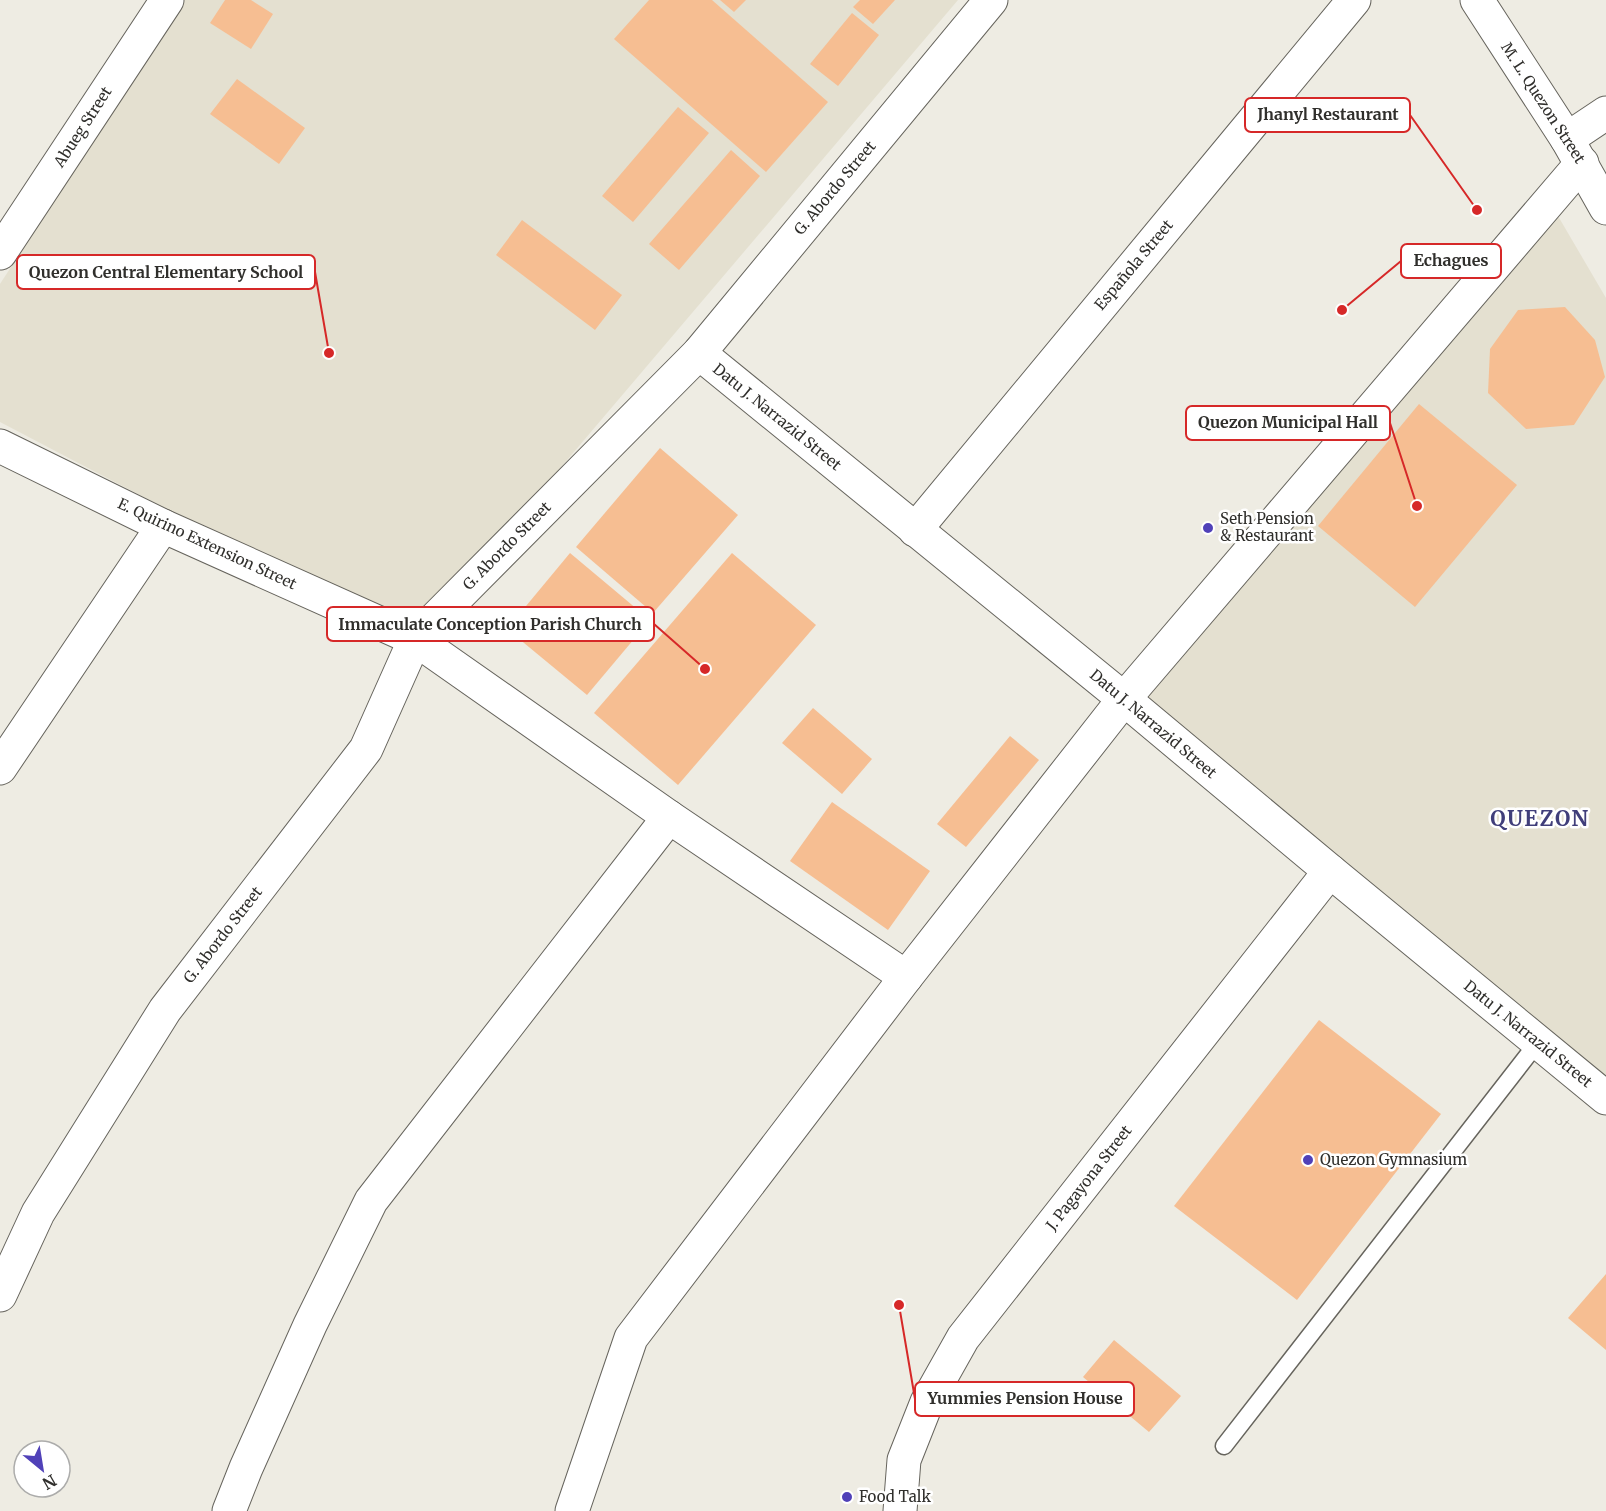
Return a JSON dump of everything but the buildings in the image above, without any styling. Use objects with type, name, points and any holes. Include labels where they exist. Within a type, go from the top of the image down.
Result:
[{"type":"street","name":"Abueg Street","points":[[0,253],[167,0]]},
{"type":"street","name":"G. Abordo Street","points":[[0,1295],[38,1213],[165,1010],[366,749],[414,639],[699,353],[991,0]]},
{"type":"street","name":"Española Street","points":[[915,530],[1354,0]]},
{"type":"street","name":"M. L. Quezon Street","points":[[1477,0],[1575,151],[1606,208]]},
{"type":"street","points":[[572,1511],[631,1338],[906,977],[1124,699],[1606,113]]},
{"type":"street","name":"Datu J. Narrazid Street","points":[[699,353],[1124,699],[1606,1098]]},
{"type":"street","name":"E. Quirino Extension Street","points":[[0,447],[163,526],[414,639],[669,817],[906,977]]},
{"type":"street","points":[[0,768],[163,526]]},
{"type":"street","points":[[229,1511],[310,1325],[371,1201],[669,817]]},
{"type":"street","name":"J. Pagayona Street","points":[[900,1511],[904,1460],[927,1402],[963,1338],[1330,871]]},
{"type":"lane","points":[[1224,1446],[1538,1042]]},
{"type":"shaded area","points":[[184,0],[958,0],[415,639],[0,422],[0,284]]},
{"type":"shaded area","points":[[1558,216],[1606,298],[1606,1077],[1143,699]]},
{"type":"place","name":"Jhanyl Restaurant","points":[[1477,210]]},
{"type":"place","name":"Echagues","points":[[1342,310]]},
{"type":"place","name":"Quezon Central Elementary School","points":[[329,353]]},
{"type":"place","name":"Quezon Municipal Hall","points":[[1417,506]]},
{"type":"place","name":"Seth Pension & Restaurant","points":[[1208,528]]},
{"type":"place","name":"Immaculate Conception Parish Church","points":[[705,669]]},
{"type":"place","name":"Quezon Gymnasium","points":[[1308,1160]]},
{"type":"place","name":"Yummies Pension House","points":[[899,1305]]},
{"type":"place","name":"Food Talk","points":[[847,1497]]},
{"type":"district","name":"QUEZON","points":[[1540,819]]}]
